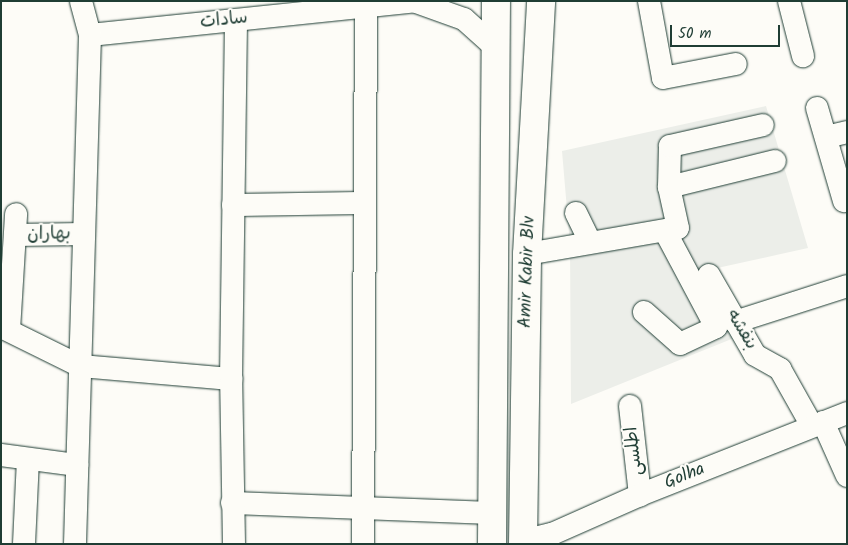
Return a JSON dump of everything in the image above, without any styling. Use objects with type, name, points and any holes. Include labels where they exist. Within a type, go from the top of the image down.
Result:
[{"type":"main road","name":"Amir Kabir Blv","points":[[492,544],[496,1]]},
{"type":"main road","name":"Amir Kabir Blv","points":[[523,542],[527,254],[542,2]]},
{"type":"street","points":[[75,544],[90,35],[81,1]]},
{"type":"street","points":[[649,1],[663,78],[736,64]]},
{"type":"street","points":[[789,1],[803,56]]},
{"type":"street","points":[[416,2],[464,19],[495,47]]},
{"type":"street","name":"سادات","points":[[90,35],[236,20],[290,8],[416,2]]},
{"type":"street","points":[[363,544],[364,203],[377,4]]},
{"type":"street","points":[[234,544],[231,379],[236,20]]},
{"type":"street","points":[[818,108],[836,135],[844,201]]},
{"type":"street","points":[[527,254],[678,228],[669,187],[670,146],[762,125]]},
{"type":"street","points":[[669,187],[775,161]]},
{"type":"street","points":[[233,206],[364,203]]},
{"type":"street","points":[[576,213],[590,242]]},
{"type":"street","name":"بهاران","points":[[5,328],[15,225],[84,234]]},
{"type":"street","points":[[644,312],[680,344],[716,327],[665,231]]},
{"type":"street","name":"بنفشه","points":[[709,276],[755,355],[780,369],[818,424],[847,476]]},
{"type":"street","points":[[735,322],[847,286]]},
{"type":"street","points":[[5,328],[80,366],[231,379]]},
{"type":"street","name":"اطلسی","points":[[630,406],[640,495]]},
{"type":"street","name":"Golha","points":[[523,542],[552,534],[640,495],[847,412]]},
{"type":"street","points":[[1,455],[77,465]]},
{"type":"street","points":[[24,544],[28,458]]},
{"type":"street","points":[[232,503],[363,506],[493,513]]},
{"type":"shaded area","points":[[766,106],[808,248],[699,272],[734,338],[571,404],[570,245],[562,151]]}]
